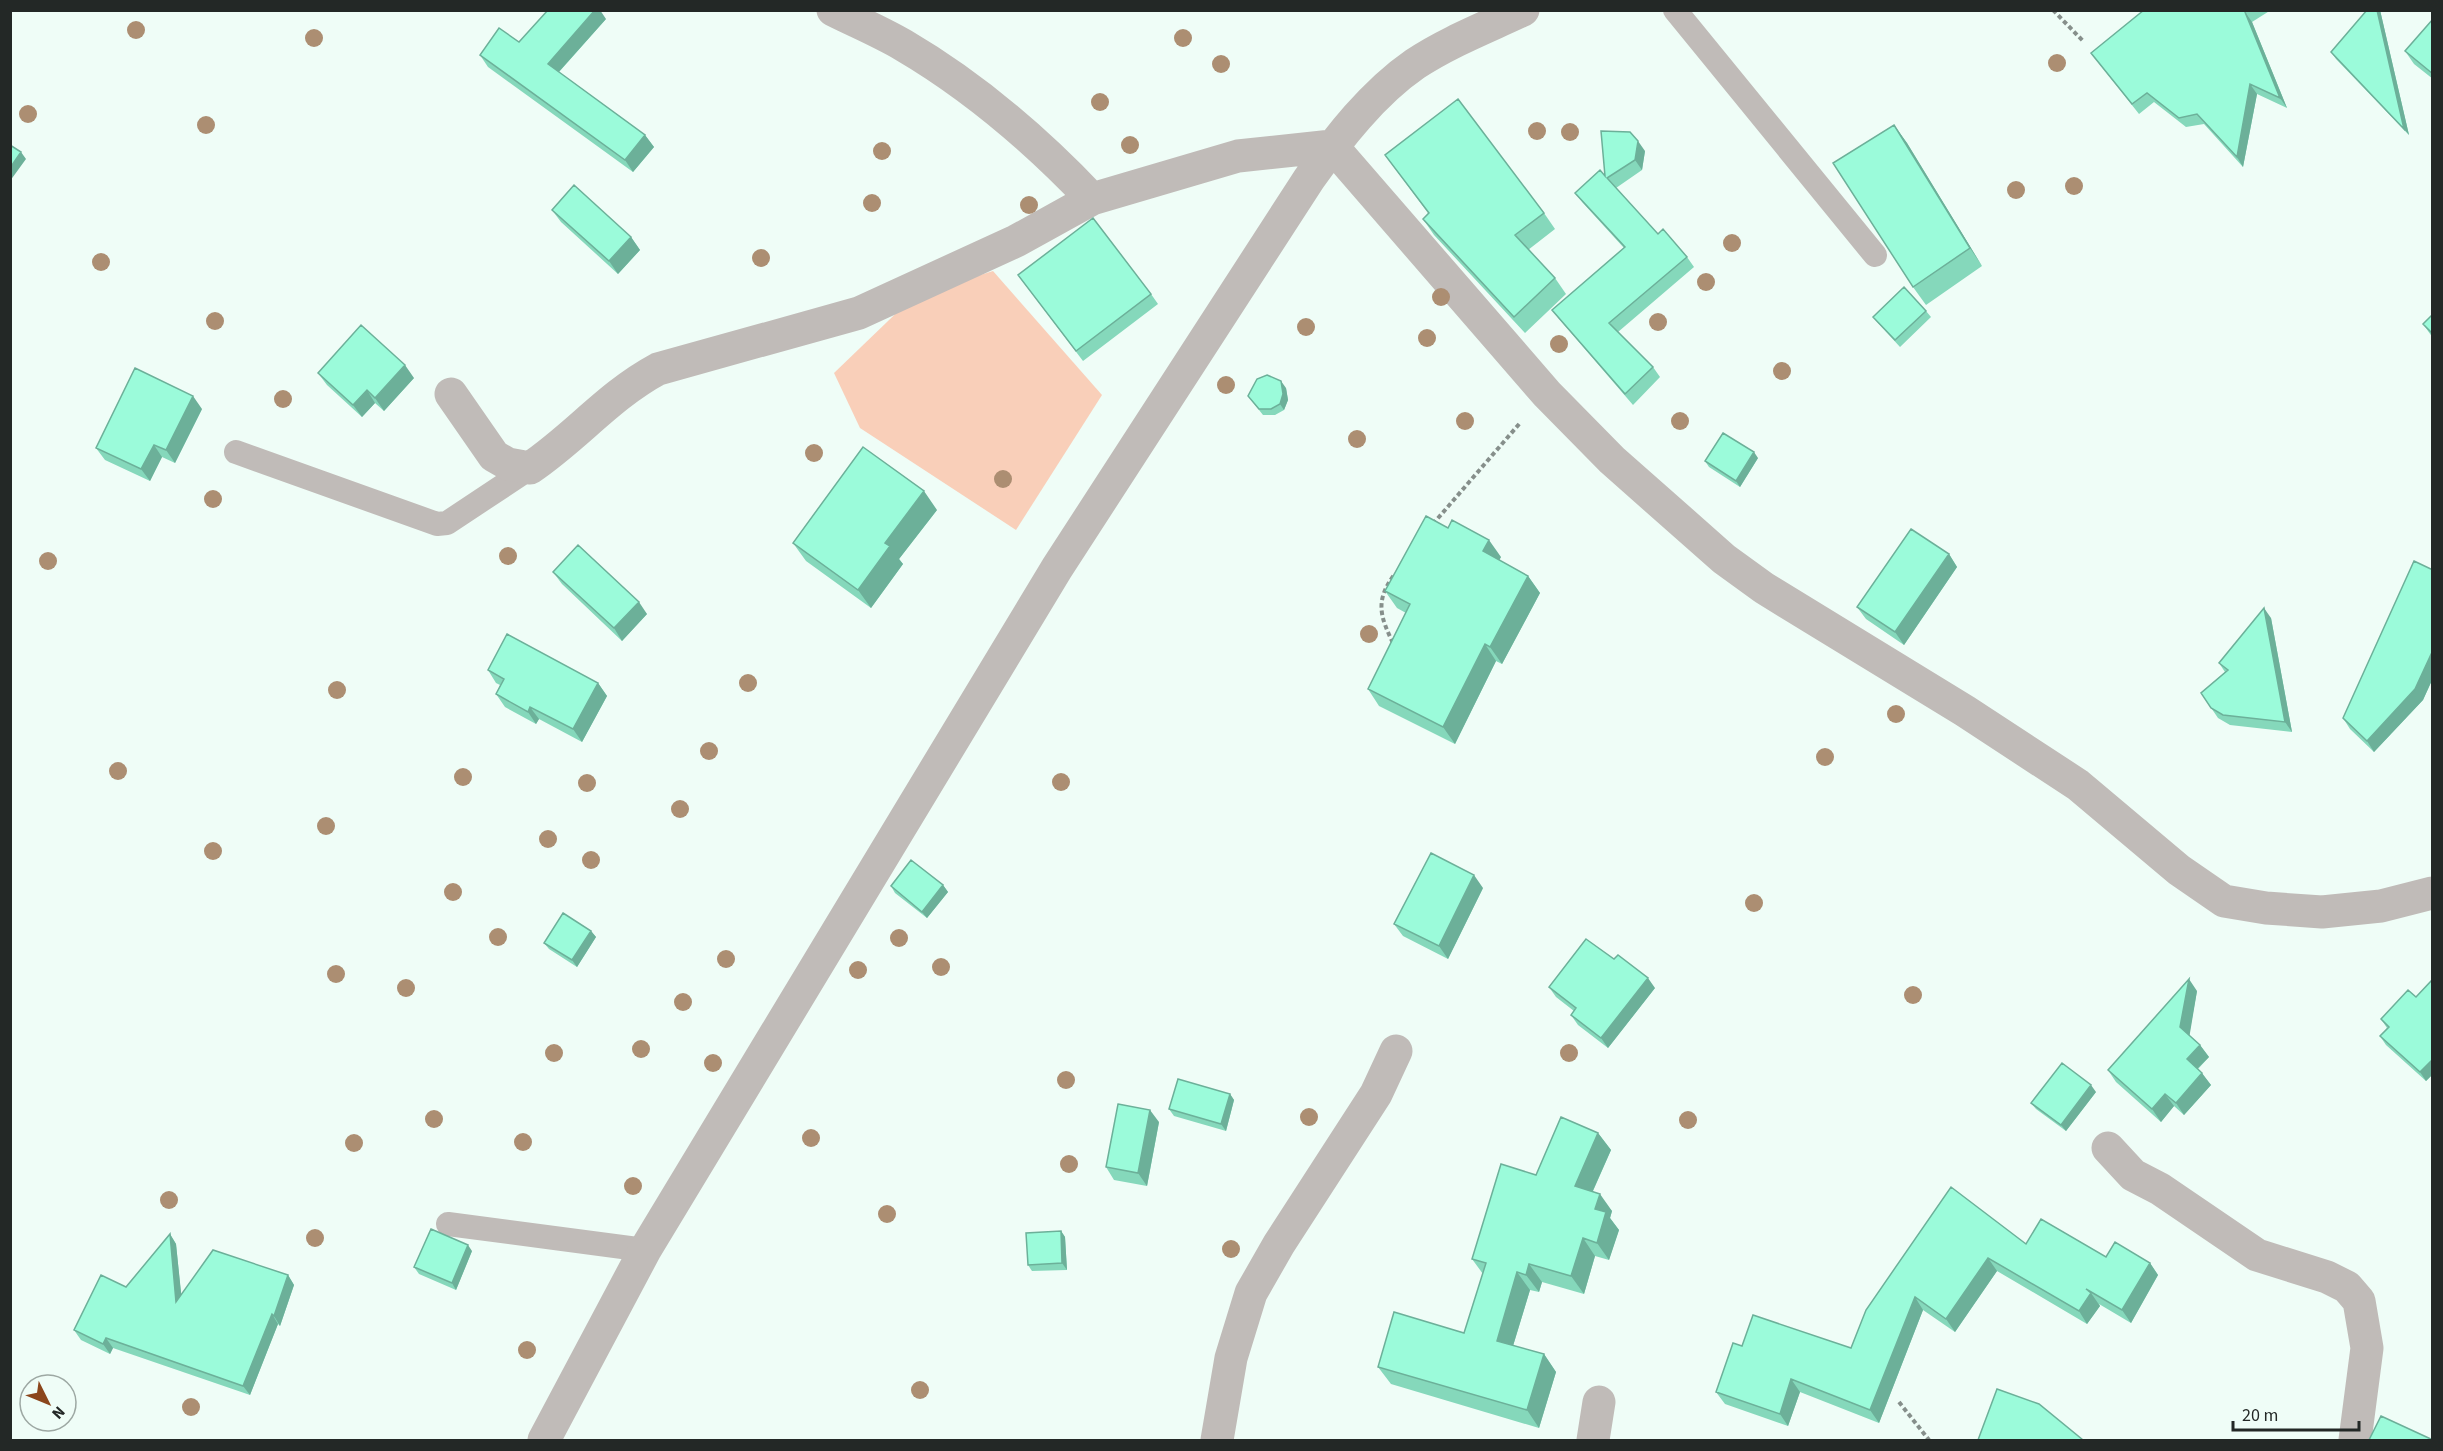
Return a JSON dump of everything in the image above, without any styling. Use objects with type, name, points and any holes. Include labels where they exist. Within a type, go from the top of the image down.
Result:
[{"type":"street","points":[[833,10],[904,46],[954,79],[1049,154],[1092,199]]},
{"type":"street","points":[[544,1440],[645,1250],[1057,568],[1332,146],[1366,108],[1414,64],[1464,37],[1523,10]]},
{"type":"street","points":[[451,394],[494,456],[508,464],[530,468],[552,453],[630,384],[658,369],[859,313],[1016,241],[1092,199],[1238,156],[1332,146]]},
{"type":"street","points":[[1332,146],[1547,394],[1612,460],[1724,559],[1764,588],[1965,711],[2078,785],[2172,865],[2224,901],[2266,908],[2322,912],[2381,906],[2433,893]]},
{"type":"street","points":[[1217,1440],[1231,1358],[1251,1293],[1279,1244],[1376,1094],[1396,1051]]},
{"type":"street","points":[[2108,1148],[2133,1175],[2160,1189],[2257,1255],[2327,1277],[2347,1287],[2359,1300],[2367,1348],[2355,1440]]},
{"type":"street","points":[[1593,1440],[1599,1402]]},
{"type":"lane","points":[[1675,10],[1875,255]]},
{"type":"lane","points":[[236,452],[437,524],[447,523],[530,468]]},
{"type":"lane","points":[[448,1224],[645,1250]]},
{"type":"path","points":[[2053,10],[2084,42]]},
{"type":"path","points":[[1430,528],[1449,502],[1547,394]]},
{"type":"path","points":[[1394,646],[1384,623],[1381,609],[1384,589],[1397,572]]},
{"type":"path","points":[[1899,1402],[1929,1440]]},
{"type":"shaded area","points":[[993,271],[1102,395],[1016,530],[860,428],[834,373],[914,296]]},
{"type":"building","points":[[548,10],[595,10],[548,64],[645,135],[625,160],[480,55],[499,28],[519,42]]},
{"type":"building","points":[[2144,10],[2248,10],[2245,12],[2280,98],[2250,84],[2237,157],[2197,114],[2179,118],[2147,93],[2132,104],[2091,53]]},
{"type":"building","points":[[2367,10],[2377,10],[2404,129],[2331,52]]},
{"type":"building","points":[[2433,19],[2433,74],[2405,51]]},
{"type":"building","points":[[1458,99],[1544,213],[1515,235],[1555,278],[1514,317],[1423,219],[1429,213],[1385,155]]},
{"type":"building","points":[[1894,125],[1970,248],[1913,287],[1833,163]]},
{"type":"building","points":[[1601,131],[1630,132],[1638,141],[1635,160],[1607,178],[1658,234],[1663,229],[1687,257],[1609,323],[1653,367],[1625,394],[1552,310],[1625,247],[1575,193],[1600,170],[1605,176]]},
{"type":"building","points":[[10,145],[21,152],[10,168]]},
{"type":"building","points":[[574,185],[631,237],[609,261],[552,210]]},
{"type":"building","points":[[1093,218],[1151,294],[1076,351],[1018,275]]},
{"type":"building","points":[[1904,287],[1926,311],[1895,340],[1873,317]]},
{"type":"building","points":[[2433,314],[2433,334],[2423,324]]},
{"type":"building","points":[[361,325],[405,365],[375,398],[367,390],[353,405],[318,373]]},
{"type":"building","points":[[135,368],[193,396],[166,450],[154,445],[141,469],[96,448]]},
{"type":"building","points":[[1267,375],[1281,381],[1283,394],[1280,404],[1271,409],[1259,409],[1248,396],[1257,379]]},
{"type":"building","points":[[1723,433],[1754,452],[1736,481],[1705,461]]},
{"type":"building","points":[[863,447],[924,491],[885,543],[890,546],[858,590],[793,543]]},
{"type":"building","points":[[1426,516],[1448,528],[1452,520],[1489,540],[1483,551],[1528,576],[1490,647],[1485,644],[1443,727],[1368,689],[1410,604],[1385,591]]},
{"type":"building","points":[[1911,529],[1949,554],[1895,632],[1857,607]]},
{"type":"building","points":[[578,545],[639,602],[614,628],[553,572]]},
{"type":"building","points":[[2414,561],[2433,570],[2433,650],[2415,689],[2367,741],[2343,718]]},
{"type":"building","points":[[2264,608],[2285,722],[2223,715],[2211,708],[2201,693],[2228,670],[2219,663]]},
{"type":"building","points":[[507,634],[598,683],[573,729],[530,707],[528,712],[496,694],[504,679],[488,670]]},
{"type":"building","points":[[1431,853],[1474,875],[1439,946],[1394,924]]},
{"type":"building","points":[[911,860],[943,885],[922,912],[891,886]]},
{"type":"building","points":[[563,913],[591,931],[572,960],[544,943]]},
{"type":"building","points":[[1586,939],[1614,959],[1618,955],[1648,978],[1601,1038],[1571,1015],[1576,1008],[1549,987]]},
{"type":"building","points":[[2189,979],[2180,1027],[2200,1045],[2187,1059],[2202,1073],[2176,1103],[2165,1094],[2152,1109],[2108,1070]]},
{"type":"building","points":[[2433,979],[2433,1059],[2420,1072],[2380,1036],[2389,1027],[2381,1019],[2408,990],[2416,997]]},
{"type":"building","points":[[2062,1063],[2091,1085],[2061,1125],[2031,1103]]},
{"type":"building","points":[[1178,1079],[1230,1094],[1221,1124],[1169,1109]]},
{"type":"building","points":[[1118,1104],[1150,1110],[1138,1173],[1106,1167]]},
{"type":"building","points":[[1561,1117],[1598,1133],[1575,1186],[1600,1194],[1595,1209],[1606,1212],[1597,1243],[1583,1238],[1571,1276],[1529,1264],[1526,1275],[1517,1272],[1497,1341],[1544,1354],[1527,1410],[1378,1367],[1394,1312],[1464,1333],[1486,1263],[1472,1259],[1501,1164],[1536,1175]]},
{"type":"building","points":[[1951,1187],[2026,1244],[2041,1219],[2106,1257],[2115,1242],[2150,1263],[2122,1310],[2086,1289],[2091,1293],[2079,1311],[1988,1258],[1946,1319],[1915,1297],[1870,1410],[1791,1379],[1780,1414],[1716,1392],[1733,1343],[1742,1346],[1753,1315],[1851,1348],[1866,1310]]},
{"type":"building","points":[[431,1229],[468,1245],[452,1283],[414,1267]]},
{"type":"building","points":[[1061,1231],[1062,1263],[1028,1265],[1026,1233]]},
{"type":"building","points":[[170,1234],[176,1302],[213,1250],[288,1275],[274,1316],[272,1314],[243,1386],[106,1338],[103,1344],[74,1330],[101,1275],[126,1287]]},
{"type":"building","points":[[1997,1389],[2039,1404],[2083,1440],[1978,1440]]},
{"type":"building","points":[[2381,1416],[2433,1440],[2369,1440]]}]
